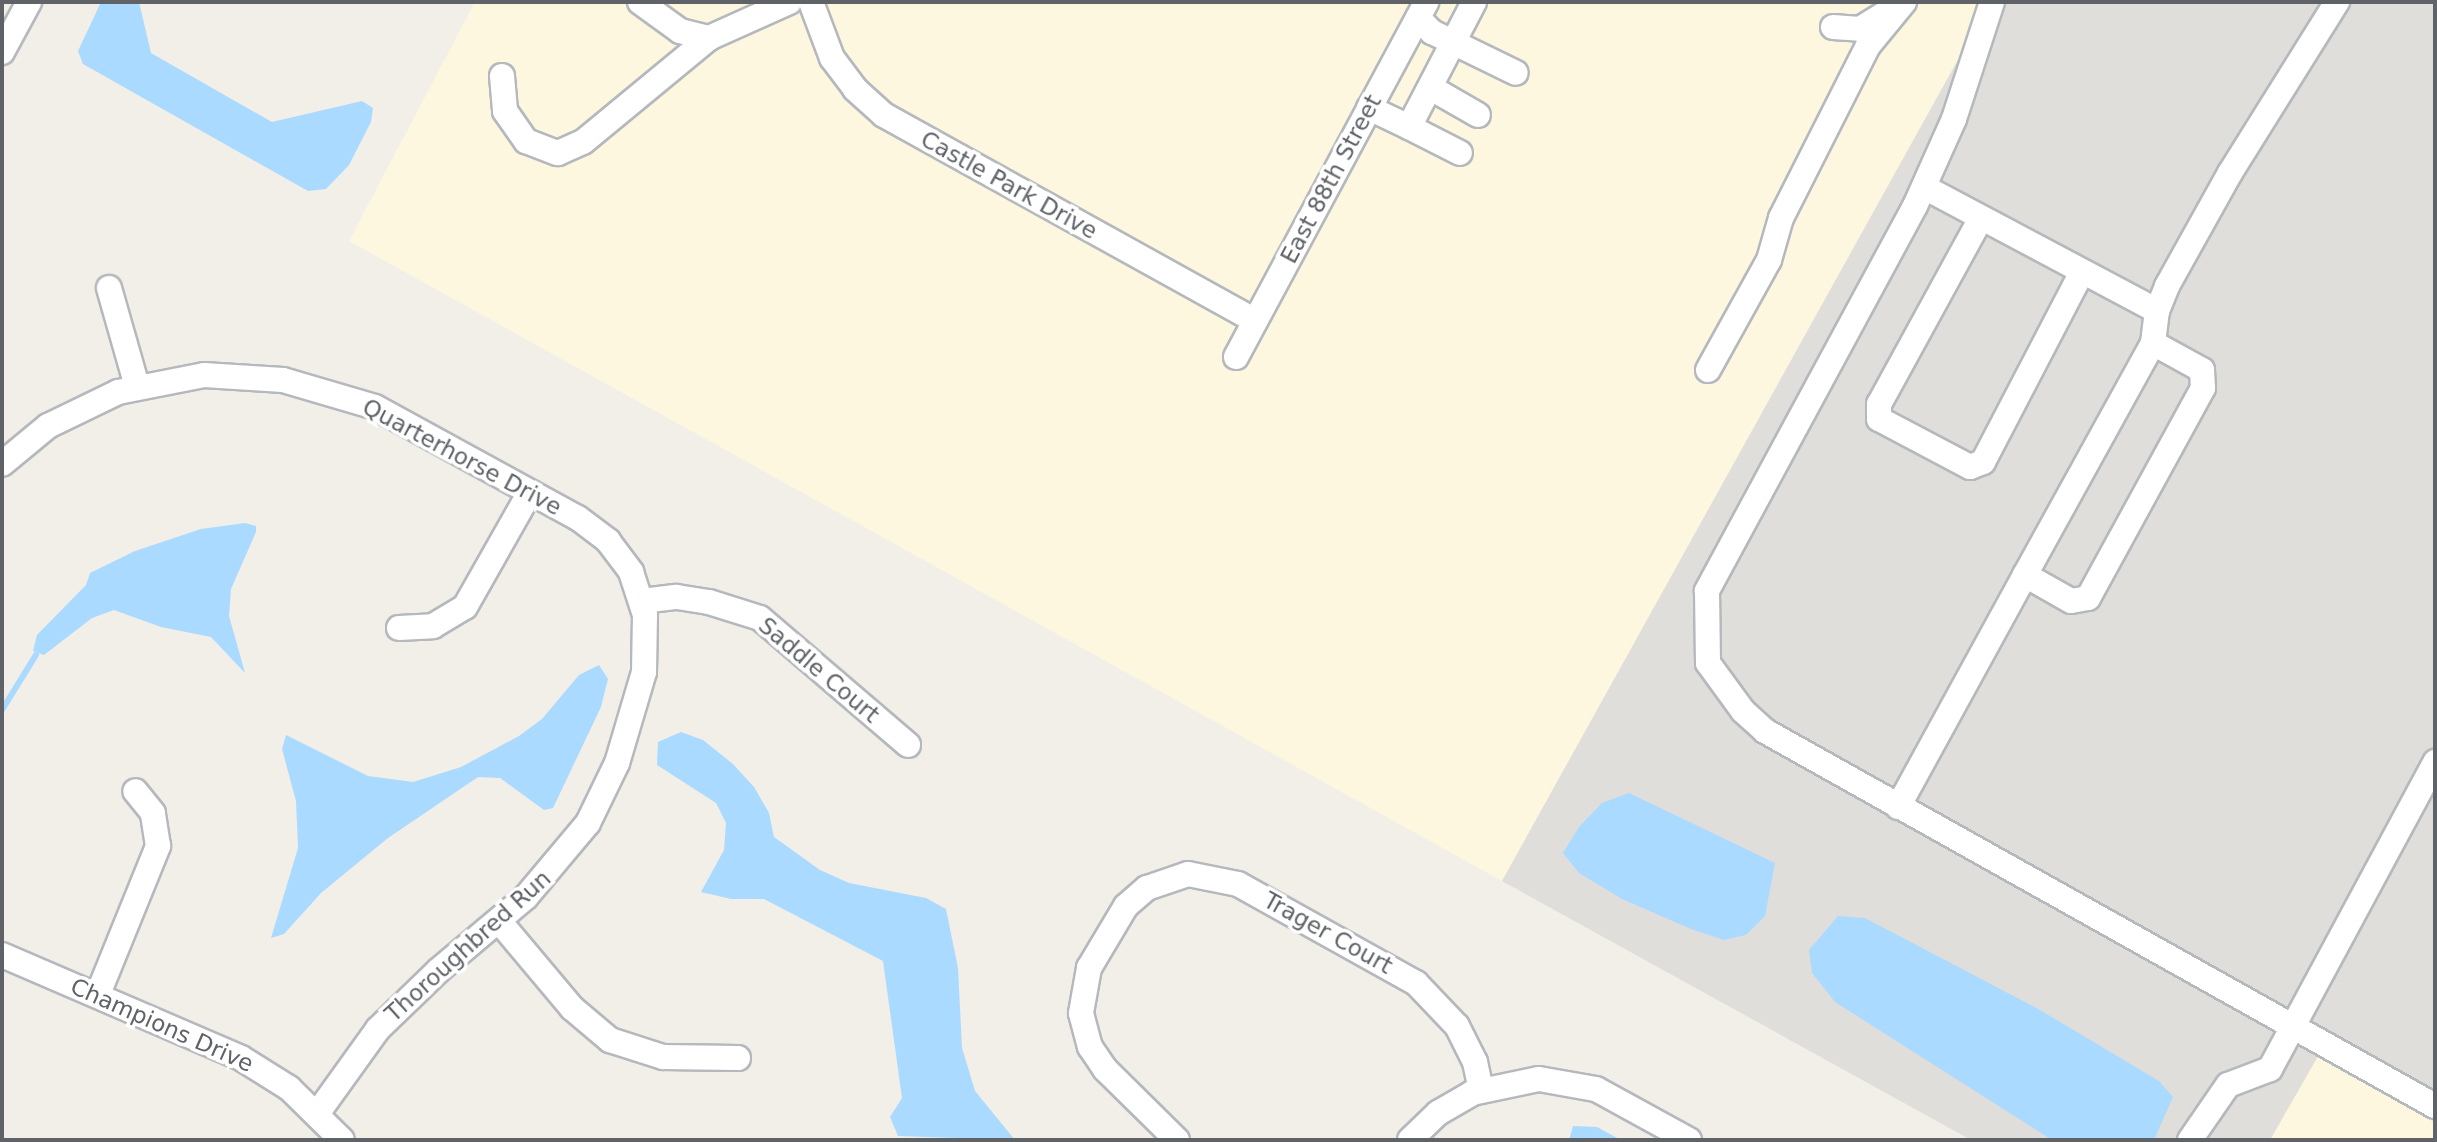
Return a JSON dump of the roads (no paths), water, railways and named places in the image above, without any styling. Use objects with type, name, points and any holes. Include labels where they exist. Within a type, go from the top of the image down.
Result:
[{"type":"street","points":[[2,52],[29,2]]},
{"type":"street","points":[[640,2],[680,31],[709,38]]},
{"type":"street","points":[[502,76],[505,111],[526,141],[558,153],[583,142],[709,38],[789,2]]},
{"type":"street","name":"Castle Park Drive","points":[[811,2],[832,58],[855,89],[884,115],[1255,321]]},
{"type":"street","points":[[1409,127],[1474,2]]},
{"type":"street","points":[[1992,2],[1954,118],[1924,187],[1707,591],[1708,663],[1744,711],[1765,731],[2296,1025],[2435,1106]]},
{"type":"street","points":[[1898,807],[2154,343],[2157,310],[2230,173],[2337,2]]},
{"type":"street","points":[[1833,27],[1860,29],[1901,3]]},
{"type":"street","points":[[1708,370],[1769,260],[1781,218],[1868,46],[1901,3]]},
{"type":"street","points":[[1422,10],[1432,32],[1516,73]]},
{"type":"street","name":"East 88th Street","points":[[1236,357],[1422,10]]},
{"type":"street","points":[[1431,89],[1478,115]]},
{"type":"street","points":[[1369,107],[1460,153]]},
{"type":"street","points":[[1924,187],[2157,310]]},
{"type":"street","points":[[1981,218],[1879,404],[1879,419],[1970,467],[1983,462],[2082,272]]},
{"type":"street","points":[[109,288],[137,386]]},
{"type":"street","points":[[2025,575],[2071,601],[2088,598],[2203,388],[2202,370],[2154,343]]},
{"type":"street","name":"Quarterhorse Drive","points":[[2,464],[65,416],[137,386],[228,375],[307,384],[387,414],[530,492],[592,528],[631,572]]},
{"type":"street","points":[[399,628],[433,626],[465,607],[530,492]]},
{"type":"street","name":"Thoroughbred Run","points":[[317,1114],[378,1029],[439,970],[547,877],[577,839],[613,772],[643,672],[648,640],[642,601],[631,572]]},
{"type":"street","name":"Saddle Court","points":[[642,601],[677,597],[709,602],[760,618],[908,745]]},
{"type":"street","points":[[2190,1140],[2228,1085],[2270,1069],[2435,762]]},
{"type":"street","points":[[98,995],[158,846],[153,813],[135,791]]},
{"type":"street","name":"Trager Court","points":[[1177,1140],[1105,1069],[1084,1030],[1082,992],[1089,968],[1124,909],[1147,888],[1177,876],[1207,875],[1243,886],[1399,972],[1432,996],[1467,1044],[1481,1090]]},
{"type":"street","points":[[499,921],[572,1008],[610,1040],[663,1058],[738,1058]]},
{"type":"street","name":"Champions Drive","points":[[2,955],[241,1058],[289,1088],[342,1140]]},
{"type":"street","points":[[1410,1140],[1438,1113],[1481,1090],[1539,1079],[1580,1084],[1630,1106],[1689,1140]]},
{"type":"water","points":[[101,2],[139,2],[151,53],[272,122],[362,101],[373,108],[371,122],[349,165],[326,189],[308,191],[83,64],[78,51]]},
{"type":"water","points":[[245,523],[256,526],[256,532],[231,589],[229,616],[245,673],[211,637],[161,627],[114,610],[92,618],[44,655],[33,651],[37,635],[86,585],[90,573],[135,551],[201,529]]},
{"type":"water","points":[[599,665],[608,679],[601,707],[553,808],[544,810],[500,778],[478,777],[388,838],[321,893],[284,934],[271,938],[298,848],[296,801],[282,749],[286,735],[368,776],[413,782],[461,767],[519,736],[542,719],[579,675]]},
{"type":"water","points":[[681,732],[703,740],[733,764],[754,787],[769,813],[774,837],[820,870],[849,883],[926,898],[946,909],[958,968],[962,1048],[975,1091],[1015,1140],[898,1136],[890,1117],[902,1098],[883,961],[764,899],[731,899],[701,892],[724,850],[726,823],[716,803],[657,765],[658,742]]},
{"type":"water","points":[[1629,793],[1775,863],[1765,916],[1746,935],[1724,940],[1691,929],[1622,899],[1579,873],[1563,853],[1579,827],[1602,803]]},
{"type":"water","points":[[1838,916],[1865,918],[2040,1010],[2159,1081],[2173,1097],[2154,1140],[2052,1140],[1835,1002],[1812,973],[1809,950]]},
{"type":"water","points":[[1573,1126],[1597,1127],[1621,1140],[1569,1140]]},
{"type":"waterway","points":[[2,710],[36,655]]}]
